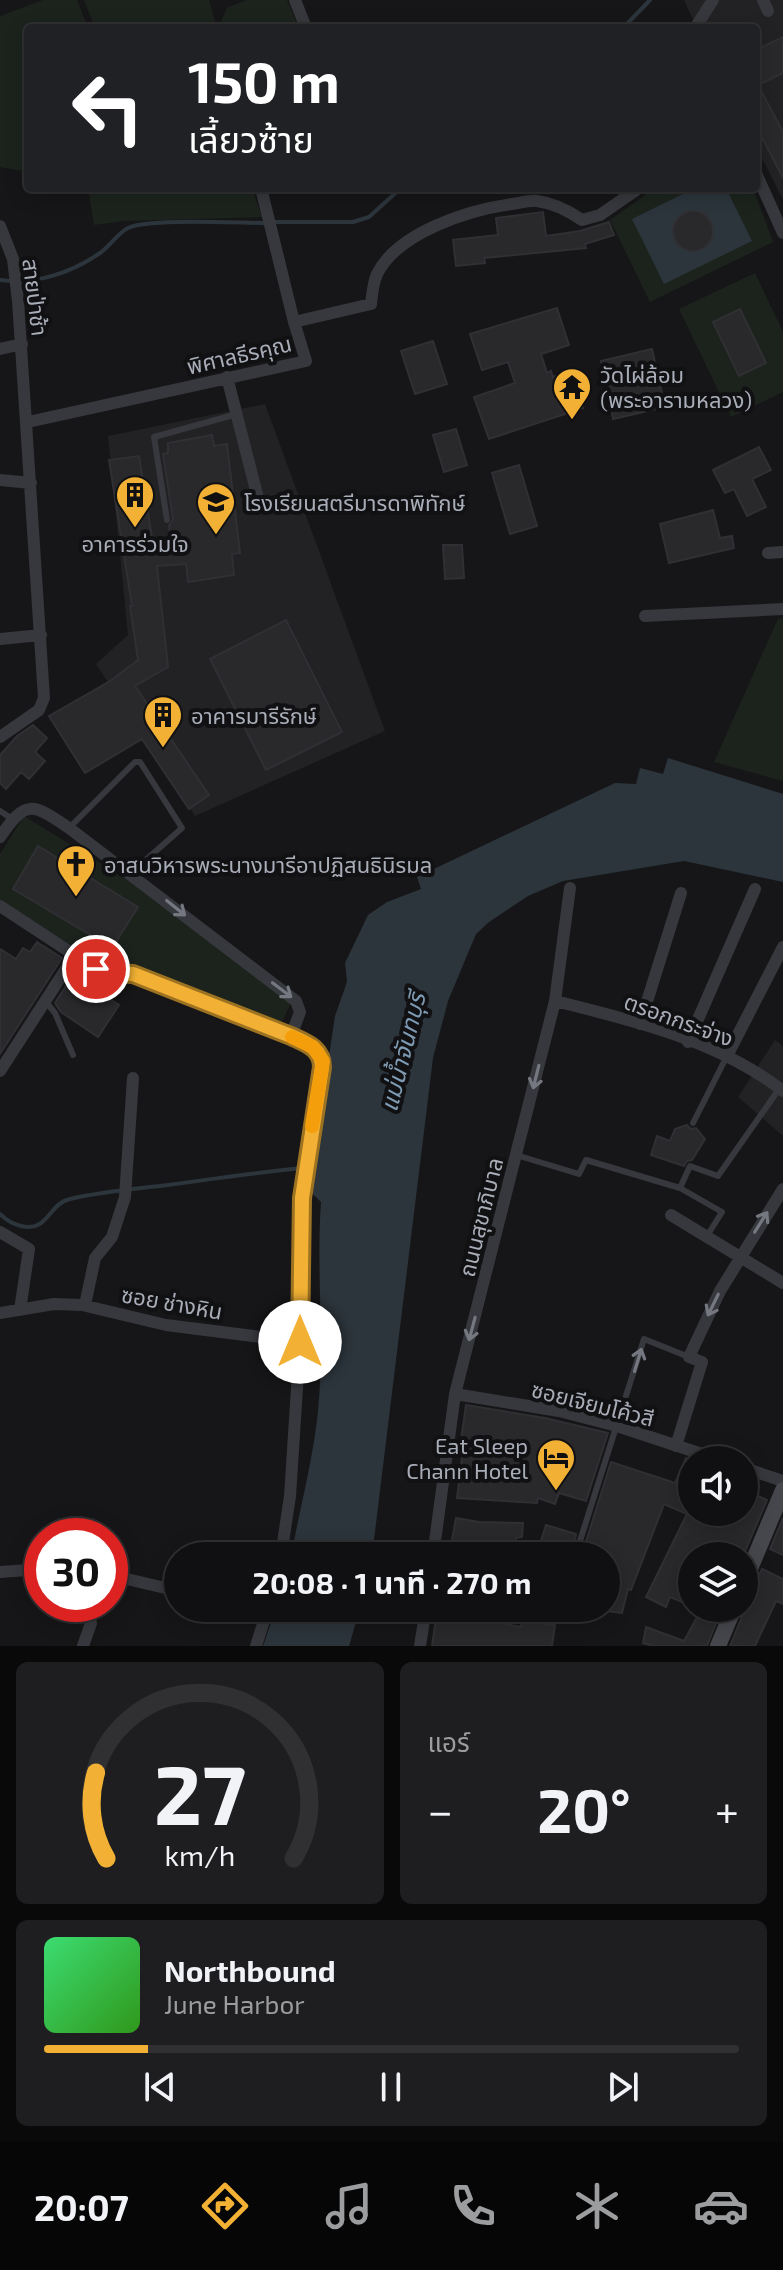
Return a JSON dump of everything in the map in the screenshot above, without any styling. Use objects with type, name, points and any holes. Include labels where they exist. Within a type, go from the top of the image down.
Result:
[{"type":"street","points":[[295,0],[304,24]]},
{"type":"street","points":[[698,24],[713,0]]},
{"type":"street","points":[[760,182],[783,233]]},
{"type":"street","points":[[262,192],[294,322]]},
{"type":"street","points":[[535,200],[541,192]]},
{"type":"street","name":"พิศาลธีรคุณ","points":[[28,422],[227,377],[309,362],[294,322],[371,304],[376,276],[386,260],[439,223],[486,207],[535,200],[567,210],[582,220],[600,215],[633,192]]},
{"type":"street","name":"สายป่าช้า","points":[[0,226],[13,259],[18,301],[44,698],[39,710],[0,737]]},
{"type":"street","points":[[0,349],[22,344]]},
{"type":"street","points":[[227,377],[259,502]]},
{"type":"street","points":[[0,480],[31,483]]},
{"type":"street","points":[[768,553],[783,552]]},
{"type":"street","points":[[645,616],[783,609]]},
{"type":"street","points":[[0,639],[41,635]]},
{"type":"street","points":[[0,837],[20,811],[32,808],[69,828],[296,1001],[300,1012],[291,1036]]},
{"type":"street","name":"ถนนสุขาภิบาล","points":[[435,1542],[455,1394],[555,1001],[570,888]]},
{"type":"street","points":[[688,1042],[755,889]]},
{"type":"street","points":[[640,1024],[681,893]]},
{"type":"street","points":[[0,906],[104,972],[133,974],[291,1036],[313,1047],[323,1061],[302,1198],[300,1342],[290,1496],[283,1542]]},
{"type":"street","points":[[727,1056],[783,947]]},
{"type":"street","points":[[0,1071],[75,955]]},
{"type":"street","name":"ตรอกกระจ่าง","points":[[555,1001],[640,1024],[727,1056],[782,1087]]},
{"type":"street","points":[[85,1305],[95,1258],[112,1237],[125,1197],[133,1078]]},
{"type":"street","points":[[676,1446],[702,1362],[689,1357],[720,1291],[783,1189]]},
{"type":"street","points":[[671,1215],[783,1283]]},
{"type":"street","points":[[0,1232],[29,1249],[20,1310]]},
{"type":"street","name":"ซอย ช่างหิน","points":[[0,1313],[54,1304],[85,1305],[166,1325],[300,1342]]},
{"type":"street","name":"ซอยเจียมโค้วสี","points":[[455,1394],[559,1411],[676,1446]]},
{"type":"street","points":[[758,1473],[783,1481]]},
{"type":"street","points":[[758,1550],[783,1490]]},
{"type":"street","points":[[0,1572],[24,1570]]},
{"type":"street","points":[[128,1579],[164,1588]]},
{"type":"street","points":[[256,1646],[264,1622]]},
{"type":"street","points":[[420,1646],[424,1622]]},
{"type":"street","points":[[718,1646],[728,1622]]},
{"type":"street","points":[[83,1646],[91,1623]]},
{"type":"lane","points":[[167,520],[154,437],[237,414]]},
{"type":"lane","points":[[69,828],[135,762],[140,762],[182,828],[131,873]]},
{"type":"lane","points":[[0,811],[12,819]]},
{"type":"lane","points":[[46,1002],[55,1013],[73,1055]]},
{"type":"lane","points":[[693,1123],[727,1056]]},
{"type":"lane","points":[[680,1188],[690,1166],[718,1176],[782,1087]]},
{"type":"lane","points":[[516,1155],[579,1174],[586,1160],[680,1188],[722,1212],[707,1236]]},
{"type":"lane","points":[[580,1542],[644,1339],[689,1357]]},
{"type":"shaded area","points":[[43,0],[77,0],[86,24],[24,24],[24,171],[0,167],[0,16]]},
{"type":"shaded area","points":[[84,0],[209,0],[216,24],[93,24]]},
{"type":"shaded area","points":[[246,0],[287,0],[297,24],[220,24],[227,8]]},
{"type":"shaded area","points":[[684,0],[783,0],[783,200],[760,154],[760,24],[695,24]]},
{"type":"shaded area","points":[[89,192],[253,192],[262,217],[125,221],[94,225]]},
{"type":"shaded area","points":[[649,192],[754,192],[773,242],[650,302],[610,220]]},
{"type":"shaded area","points":[[755,273],[783,332],[783,392],[731,417],[679,309]]},
{"type":"shaded area","name":"โรงเรียนสตรีมารดาพิทักษ์","points":[[265,404],[385,731],[195,816],[96,664],[128,635],[108,436]]},
{"type":"shaded area","points":[[783,618],[783,781],[714,762],[778,619]]},
{"type":"shaded area","points":[[24,816],[152,895],[291,1003],[279,1028],[130,967],[107,968],[0,900],[0,854]]},
{"type":"shaded area","points":[[775,1040],[783,1046],[783,1136],[738,1097]]},
{"type":"water","points":[[687,192],[728,192],[752,241],[664,284],[632,219]]},
{"type":"water","name":"แม่น้ำจันทบุรี","points":[[668,758],[783,794],[783,882],[684,861],[563,881],[528,896],[476,934],[448,1001],[433,1058],[374,1542],[294,1542],[313,1448],[320,1385],[321,1202],[309,1190],[335,1016],[347,982],[345,963],[368,915],[387,902],[421,889],[417,877],[615,783],[636,784],[640,768],[663,774]]},
{"type":"water","points":[[271,1622],[356,1622],[349,1646],[263,1646]]},
{"type":"building","points":[[783,37],[783,73],[760,84],[760,48]]},
{"type":"building","points":[[760,89],[783,132],[783,178],[760,134]]},
{"type":"building","points":[[693,211],[707,217],[713,231],[707,245],[693,251],[679,245],[673,231],[679,217]]},
{"type":"building","points":[[543,212],[546,236],[580,231],[609,222],[614,235],[585,244],[586,248],[484,258],[485,263],[456,266],[453,240],[498,235],[496,218]]},
{"type":"building","points":[[557,308],[569,345],[541,354],[547,373],[551,371],[553,377],[571,371],[583,408],[489,439],[474,397],[515,383],[508,362],[482,370],[470,334]]},
{"type":"building","points":[[740,309],[766,363],[739,376],[713,322]]},
{"type":"building","points":[[433,341],[447,384],[415,394],[401,351]]},
{"type":"building","points":[[652,349],[665,407],[613,419],[601,361]]},
{"type":"building","points":[[456,429],[467,465],[444,472],[433,435]]},
{"type":"building","points":[[212,435],[214,446],[227,444],[240,553],[232,554],[234,575],[188,582],[186,564],[157,566],[168,667],[135,686],[209,795],[189,809],[142,739],[85,773],[49,716],[110,681],[138,660],[109,460],[139,456],[153,544],[171,541],[169,526],[173,519],[163,454],[168,453],[168,443]]},
{"type":"building","points":[[759,447],[771,470],[752,479],[766,507],[747,516],[734,489],[725,493],[713,470]]},
{"type":"building","points":[[519,465],[537,526],[510,534],[492,473]]},
{"type":"building","points":[[713,510],[720,538],[732,536],[734,548],[669,563],[660,524]]},
{"type":"building","points":[[443,545],[462,545],[464,578],[445,579]]},
{"type":"building","points":[[286,620],[342,732],[266,770],[210,659]]},
{"type":"building","points":[[33,725],[47,738],[35,752],[45,761],[29,779],[21,772],[6,789],[0,783],[0,755],[17,736]]},
{"type":"building","name":"อาสนวิหารพระนางมารีอาปฏิสนธินิรมล","points":[[38,846],[138,907],[112,948],[13,889]]},
{"type":"building","points":[[37,942],[62,958],[0,1054],[0,949],[16,959],[23,948],[30,952]]},
{"type":"building","points":[[73,975],[119,1005],[98,1037],[61,1012],[55,1003]]},
{"type":"building","points":[[687,1125],[691,1129],[696,1128],[705,1139],[692,1160],[684,1166],[651,1155],[657,1136],[670,1141],[675,1129]]},
{"type":"building","points":[[466,1405],[545,1418],[608,1433],[586,1501],[559,1493],[555,1504],[538,1498],[537,1503],[457,1498]]},
{"type":"building","points":[[611,1462],[675,1483],[678,1476],[678,1510],[664,1504],[620,1613],[620,1542],[586,1542]]},
{"type":"building","points":[[758,1496],[767,1500],[758,1521]]},
{"type":"building","points":[[456,1518],[523,1523],[522,1537],[516,1538],[516,1542],[452,1542]]},
{"type":"building","points":[[783,1518],[783,1555],[770,1549]]},
{"type":"building","points":[[546,1525],[576,1534],[575,1542],[541,1542]]},
{"type":"building","points":[[681,1526],[756,1526],[749,1542],[678,1542],[678,1600],[670,1597],[666,1607],[646,1597]]},
{"type":"building","points":[[762,1569],[783,1579],[783,1604],[776,1601],[755,1646],[730,1646],[740,1622],[758,1622],[758,1577]]},
{"type":"building","points":[[435,1622],[495,1622],[521,1627],[522,1622],[555,1625],[552,1646],[432,1646]]},
{"type":"building","points":[[694,1622],[716,1622],[707,1646],[653,1646],[643,1643],[646,1627],[684,1641]]},
{"type":"waterway","points":[[627,24],[650,0]]},
{"type":"waterway","points":[[274,222],[353,222],[369,217],[397,192]]},
{"type":"waterway","points":[[0,280],[26,281],[65,272],[100,253],[124,230],[139,225],[173,222],[265,223]]},
{"type":"waterway","points":[[0,1214],[15,1224],[30,1227],[43,1222],[63,1202],[82,1196],[303,1168]]},
{"type":"slow traffic","points":[[292,1037],[313,1047],[323,1061],[312,1126]]},
{"type":"place","name":"วัดไผ่ล้อม (พระอารามหลวง)","points":[[572,421]]},
{"type":"place","name":"อาคารร่วมใจ","points":[[135,529]]},
{"type":"place","name":"โรงเรียนสตรีมารดาพิทักษ์","points":[[216,536]]},
{"type":"place","name":"อาคารมารีรักษ์","points":[[163,749]]},
{"type":"place","name":"อาสนวิหารพระนางมารีอาปฏิสนธินิรมล","points":[[76,898]]},
{"type":"place","name":"Eat Sleep Chann Hotel","points":[[556,1492]]},
{"type":"route","points":[[96,969],[133,974],[291,1036],[313,1047],[321,1056],[323,1061],[302,1198],[300,1342]]}]
